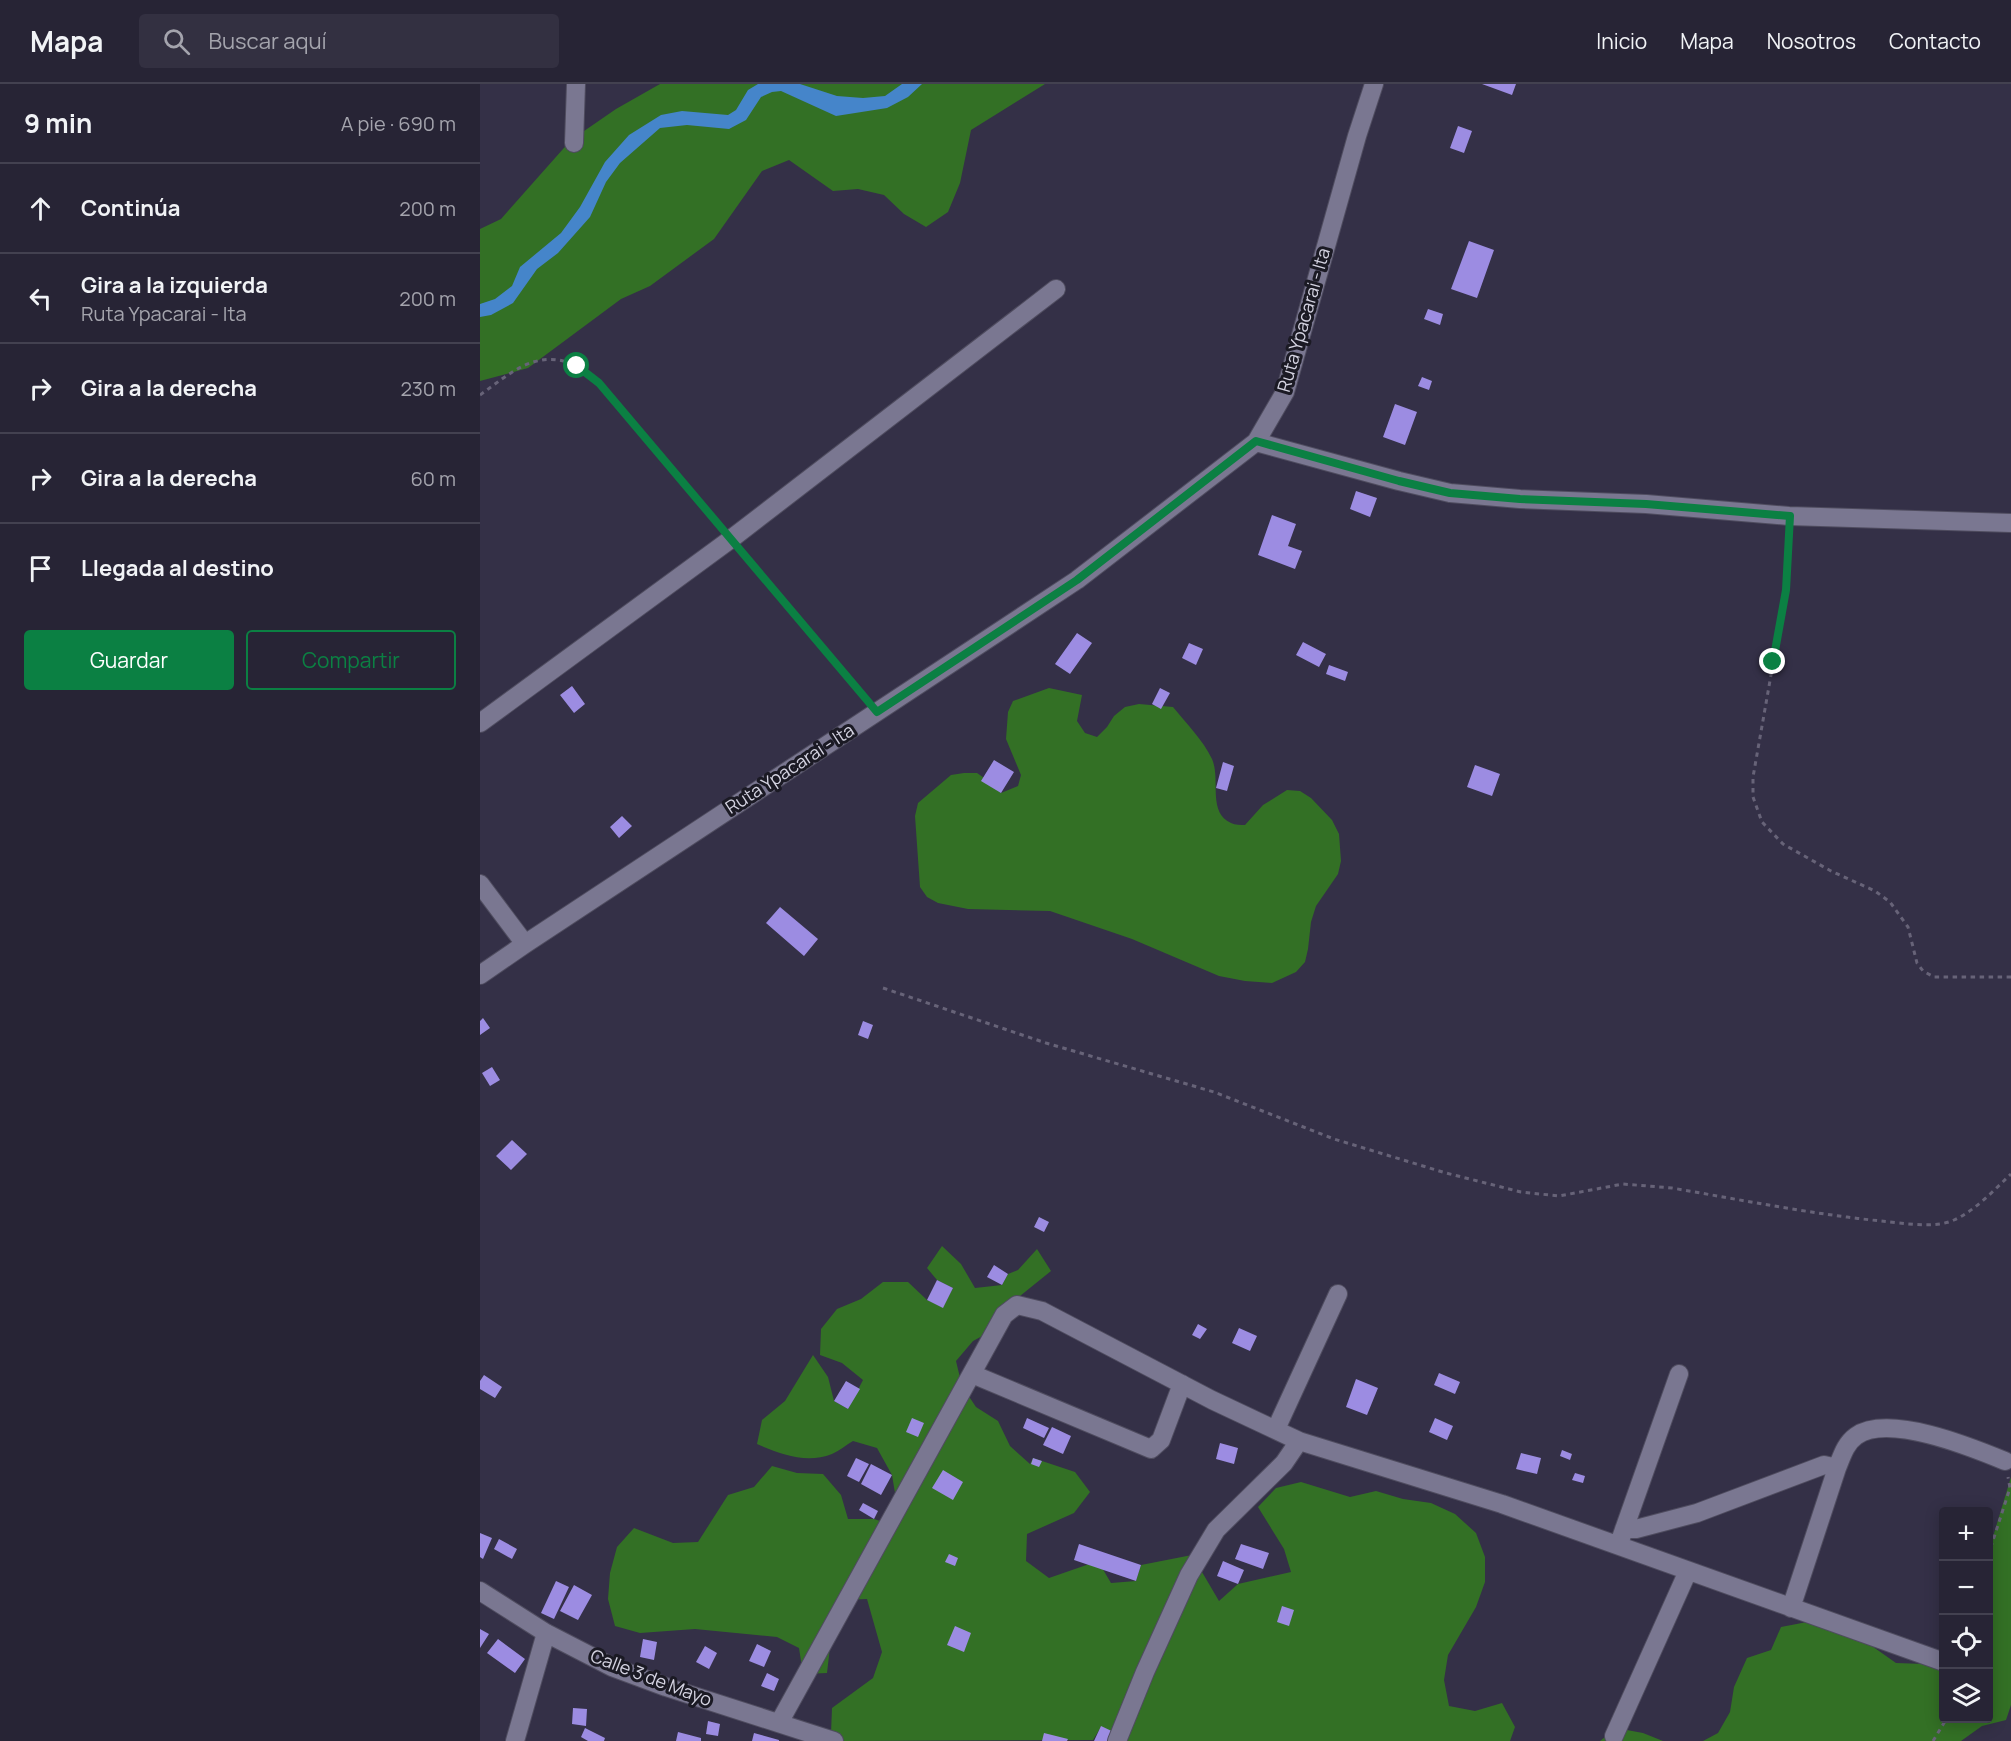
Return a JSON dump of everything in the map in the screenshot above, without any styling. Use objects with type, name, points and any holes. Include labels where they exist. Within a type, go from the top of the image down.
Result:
[{"type":"street","points":[[574,143],[576,84]]},
{"type":"street","name":"Ruta Ypacarai - Ita","points":[[480,975],[1077,580],[1256,441],[1285,392],[1357,136],[1374,84]]},
{"type":"street","points":[[480,723],[731,538],[1056,289]]},
{"type":"street","points":[[1256,441],[1450,493],[1520,499],[1646,504],[1790,516],[2011,523]]},
{"type":"street","points":[[480,884],[525,944]]},
{"type":"street","points":[[1276,1429],[1338,1294]]},
{"type":"street","points":[[779,1723],[1004,1315],[1017,1305],[1042,1311],[1182,1384],[1299,1441],[1502,1504],[1621,1537],[1688,1570],[1939,1660]]},
{"type":"street","points":[[972,1374],[1151,1449],[1161,1440],[1182,1384]]},
{"type":"street","points":[[1621,1537],[1679,1374]]},
{"type":"street","points":[[1791,1608],[1837,1468],[1846,1446],[1857,1436],[1869,1430],[1908,1429],[1971,1447],[2005,1461]]},
{"type":"street","points":[[1117,1741],[1189,1575],[1215,1530],[1284,1463],[1299,1441]]},
{"type":"street","points":[[1621,1537],[1636,1529],[1697,1513],[1824,1465],[1837,1468]]},
{"type":"street","points":[[1614,1736],[1688,1570]]},
{"type":"street","name":"Calle 3 de Mayo","points":[[480,1591],[546,1633],[612,1667],[666,1687],[834,1741]]},
{"type":"street","points":[[515,1741],[546,1633]]},
{"type":"path","points":[[480,395],[526,363],[547,358],[577,366],[599,383],[877,712]]},
{"type":"path","points":[[1790,516],[1786,590],[1753,777],[1753,797],[1762,822],[1783,844],[1831,871],[1875,891],[1890,902],[1908,927],[1917,963],[1929,975],[2011,977]]},
{"type":"path","points":[[883,988],[1046,1043],[1214,1092],[1334,1139],[1446,1173],[1534,1195],[1559,1196],[1623,1184],[1647,1185],[1843,1217],[1918,1225],[1952,1221],[1965,1214],[2011,1173]]},
{"type":"path","points":[[1993,1543],[2010,1488],[2005,1461]]},
{"type":"path","points":[[1933,1741],[1944,1723]]},
{"type":"green space","points":[[660,84],[1045,84],[971,130],[960,183],[948,212],[926,227],[904,214],[884,195],[858,189],[833,191],[789,160],[762,171],[714,239],[650,286],[621,299],[528,368],[480,381],[480,229],[501,219],[571,140],[616,109]]},
{"type":"green space","points":[[1049,688],[1082,695],[1077,721],[1085,733],[1097,737],[1114,716],[1125,707],[1139,704],[1173,707],[1199,738],[1212,759],[1219,811],[1231,823],[1245,825],[1263,805],[1287,790],[1300,791],[1311,798],[1332,820],[1339,834],[1341,861],[1338,874],[1316,906],[1311,922],[1305,962],[1296,972],[1272,983],[1219,976],[1132,939],[1050,911],[968,909],[938,903],[927,897],[920,887],[915,816],[918,803],[951,775],[977,773],[1001,793],[1018,786],[1021,775],[1006,739],[1008,712],[1013,701]]},
{"type":"green space","points":[[942,1246],[961,1264],[975,1288],[1002,1285],[1008,1274],[1018,1270],[1037,1249],[1051,1271],[1009,1305],[997,1328],[973,1341],[956,1361],[962,1386],[976,1407],[998,1421],[1010,1446],[1030,1464],[1033,1458],[1075,1472],[1090,1492],[1074,1513],[1027,1534],[1026,1561],[1049,1578],[1098,1561],[1111,1583],[1136,1581],[1141,1565],[1192,1555],[1219,1601],[1238,1584],[1291,1572],[1284,1549],[1258,1507],[1276,1488],[1301,1482],[1350,1497],[1376,1491],[1403,1499],[1431,1503],[1455,1514],[1476,1533],[1485,1557],[1485,1582],[1476,1607],[1448,1655],[1444,1680],[1449,1706],[1475,1711],[1502,1703],[1515,1727],[1510,1741],[1121,1741],[1101,1727],[1093,1740],[842,1741],[831,1733],[832,1708],[873,1678],[882,1652],[867,1599],[842,1600],[830,1647],[827,1673],[803,1674],[799,1648],[777,1637],[695,1629],[640,1633],[615,1626],[608,1599],[610,1573],[617,1547],[634,1528],[673,1543],[698,1542],[728,1495],[754,1487],[772,1466],[797,1473],[823,1474],[841,1495],[848,1519],[874,1519],[883,1522],[896,1499],[892,1475],[877,1448],[853,1441],[835,1453],[822,1457],[793,1457],[757,1444],[762,1420],[785,1401],[813,1355],[828,1377],[834,1401],[848,1409],[863,1380],[842,1363],[820,1355],[821,1329],[837,1309],[861,1299],[883,1282],[908,1282],[927,1300],[943,1307],[953,1288],[937,1280],[927,1268]]},
{"type":"green space","points":[[2011,1477],[2011,1705],[2006,1720],[1982,1726],[1961,1741],[1703,1741],[1718,1733],[1730,1712],[1734,1687],[1747,1658],[1771,1650],[1781,1627],[1807,1622],[1852,1632],[1896,1663],[1924,1664],[1939,1655],[1939,1723],[1993,1723],[1993,1537]]},
{"type":"green space","points":[[1616,1728],[1643,1733],[1663,1741],[1600,1741]]},
{"type":"water","points":[[758,84],[800,84],[837,96],[863,98],[885,96],[902,84],[922,84],[908,97],[887,108],[836,116],[781,91],[761,97],[746,120],[729,129],[687,125],[660,128],[620,163],[606,182],[590,217],[558,253],[537,269],[513,303],[491,315],[480,317],[480,304],[495,299],[512,286],[520,267],[561,233],[580,207],[605,162],[629,135],[661,115],[682,111],[728,115],[736,110],[748,90]]},
{"type":"building","points":[[1482,84],[1516,84],[1512,95]]},
{"type":"building","points":[[1458,126],[1472,131],[1464,153],[1450,148]]},
{"type":"building","points":[[1469,241],[1494,250],[1477,298],[1451,289]]},
{"type":"building","points":[[1428,309],[1443,314],[1440,325],[1424,319]]},
{"type":"building","points":[[1422,377],[1432,381],[1429,390],[1418,386]]},
{"type":"building","points":[[1395,404],[1417,412],[1405,445],[1383,437]]},
{"type":"building","points":[[1356,491],[1377,498],[1370,517],[1350,509]]},
{"type":"building","points":[[1272,515],[1296,524],[1288,546],[1302,551],[1295,569],[1258,555]]},
{"type":"building","points":[[1077,633],[1092,643],[1070,674],[1055,664]]},
{"type":"building","points":[[1303,642],[1326,654],[1319,667],[1296,655]]},
{"type":"building","points":[[1189,643],[1203,649],[1196,665],[1182,658]]},
{"type":"building","points":[[1329,665],[1348,672],[1345,681],[1326,674]]},
{"type":"building","points":[[572,686],[585,704],[574,713],[560,695]]},
{"type":"building","points":[[1160,688],[1170,693],[1161,709],[1152,704]]},
{"type":"building","points":[[994,760],[1014,772],[1001,793],[981,781]]},
{"type":"building","points":[[1223,762],[1234,766],[1227,791],[1216,788]]},
{"type":"building","points":[[1475,765],[1500,774],[1492,796],[1467,787]]},
{"type":"building","points":[[622,816],[632,826],[619,838],[610,827]]},
{"type":"building","points":[[780,907],[818,939],[804,956],[766,923]]},
{"type":"building","points":[[483,1018],[490,1028],[480,1035],[480,1021]]},
{"type":"building","points":[[863,1021],[873,1025],[868,1039],[858,1035]]},
{"type":"building","points":[[492,1067],[500,1080],[490,1086],[482,1073]]},
{"type":"building","points":[[512,1140],[527,1154],[511,1170],[496,1156]]},
{"type":"building","points":[[1039,1217],[1049,1222],[1044,1232],[1034,1227]]},
{"type":"building","points":[[994,1265],[1008,1274],[1002,1285],[987,1277]]},
{"type":"building","points":[[937,1280],[953,1288],[943,1308],[927,1300]]},
{"type":"building","points":[[1198,1324],[1207,1329],[1200,1339],[1192,1335]]},
{"type":"building","points":[[1239,1328],[1257,1336],[1250,1351],[1232,1343]]},
{"type":"building","points":[[1439,1373],[1460,1382],[1455,1394],[1434,1385]]},
{"type":"building","points":[[484,1375],[502,1387],[495,1398],[480,1389],[480,1381]]},
{"type":"building","points":[[1356,1379],[1378,1388],[1367,1415],[1346,1407]]},
{"type":"building","points":[[846,1381],[860,1389],[848,1409],[834,1401]]},
{"type":"building","points":[[912,1418],[924,1423],[918,1437],[906,1432]]},
{"type":"building","points":[[1027,1418],[1049,1428],[1044,1438],[1023,1428]]},
{"type":"building","points":[[1435,1418],[1453,1426],[1447,1440],[1429,1432]]},
{"type":"building","points":[[1052,1427],[1071,1436],[1063,1454],[1043,1445]]},
{"type":"building","points":[[1220,1443],[1238,1448],[1234,1464],[1216,1459]]},
{"type":"building","points":[[1562,1450],[1572,1454],[1570,1460],[1560,1456]]},
{"type":"building","points":[[1521,1453],[1541,1458],[1537,1474],[1516,1469]]},
{"type":"building","points":[[856,1458],[869,1464],[859,1482],[847,1476]]},
{"type":"building","points":[[1033,1458],[1042,1461],[1039,1467],[1031,1464]]},
{"type":"building","points":[[871,1464],[892,1475],[881,1495],[861,1484]]},
{"type":"building","points":[[943,1470],[963,1482],[953,1500],[932,1488]]},
{"type":"building","points":[[1575,1473],[1585,1476],[1583,1483],[1572,1480]]},
{"type":"building","points":[[863,1503],[878,1511],[874,1519],[859,1510]]},
{"type":"building","points":[[480,1533],[492,1538],[483,1559],[480,1557]]},
{"type":"building","points":[[499,1539],[517,1549],[512,1559],[494,1549]]},
{"type":"building","points":[[1079,1544],[1141,1565],[1136,1581],[1074,1560]]},
{"type":"building","points":[[1241,1544],[1269,1553],[1263,1569],[1235,1559]]},
{"type":"building","points":[[949,1554],[958,1558],[955,1566],[945,1562]]},
{"type":"building","points":[[1223,1561],[1244,1570],[1238,1584],[1217,1576]]},
{"type":"building","points":[[556,1581],[569,1587],[554,1619],[541,1613]]},
{"type":"building","points":[[574,1585],[592,1595],[578,1620],[560,1611]]},
{"type":"building","points":[[1282,1606],[1294,1610],[1289,1626],[1277,1622]]},
{"type":"building","points":[[955,1626],[971,1633],[964,1652],[947,1645]]},
{"type":"building","points":[[480,1629],[489,1634],[480,1648]]},
{"type":"building","points":[[498,1639],[525,1659],[515,1673],[487,1653]]},
{"type":"building","points":[[643,1639],[657,1642],[654,1660],[640,1657]]},
{"type":"building","points":[[757,1644],[771,1651],[764,1667],[749,1661]]},
{"type":"building","points":[[705,1646],[717,1653],[709,1669],[696,1662]]},
{"type":"building","points":[[767,1673],[779,1679],[774,1691],[761,1686]]},
{"type":"building","points":[[573,1708],[587,1709],[586,1726],[572,1724]]},
{"type":"building","points":[[708,1721],[720,1724],[718,1736],[706,1734]]},
{"type":"building","points":[[1101,1726],[1118,1734],[1115,1741],[1094,1741]]},
{"type":"building","points":[[585,1728],[605,1738],[604,1741],[588,1741],[581,1737]]},
{"type":"building","points":[[678,1732],[701,1738],[701,1741],[676,1741]]},
{"type":"building","points":[[754,1733],[779,1740],[779,1741],[752,1741]]},
{"type":"building","points":[[1044,1733],[1068,1739],[1067,1741],[1042,1741]]},
{"type":"route","points":[[577,366],[599,383],[877,712],[1077,580],[1256,441],[1450,493],[1520,499],[1593,500],[1790,516],[1786,590],[1773,662]]}]
